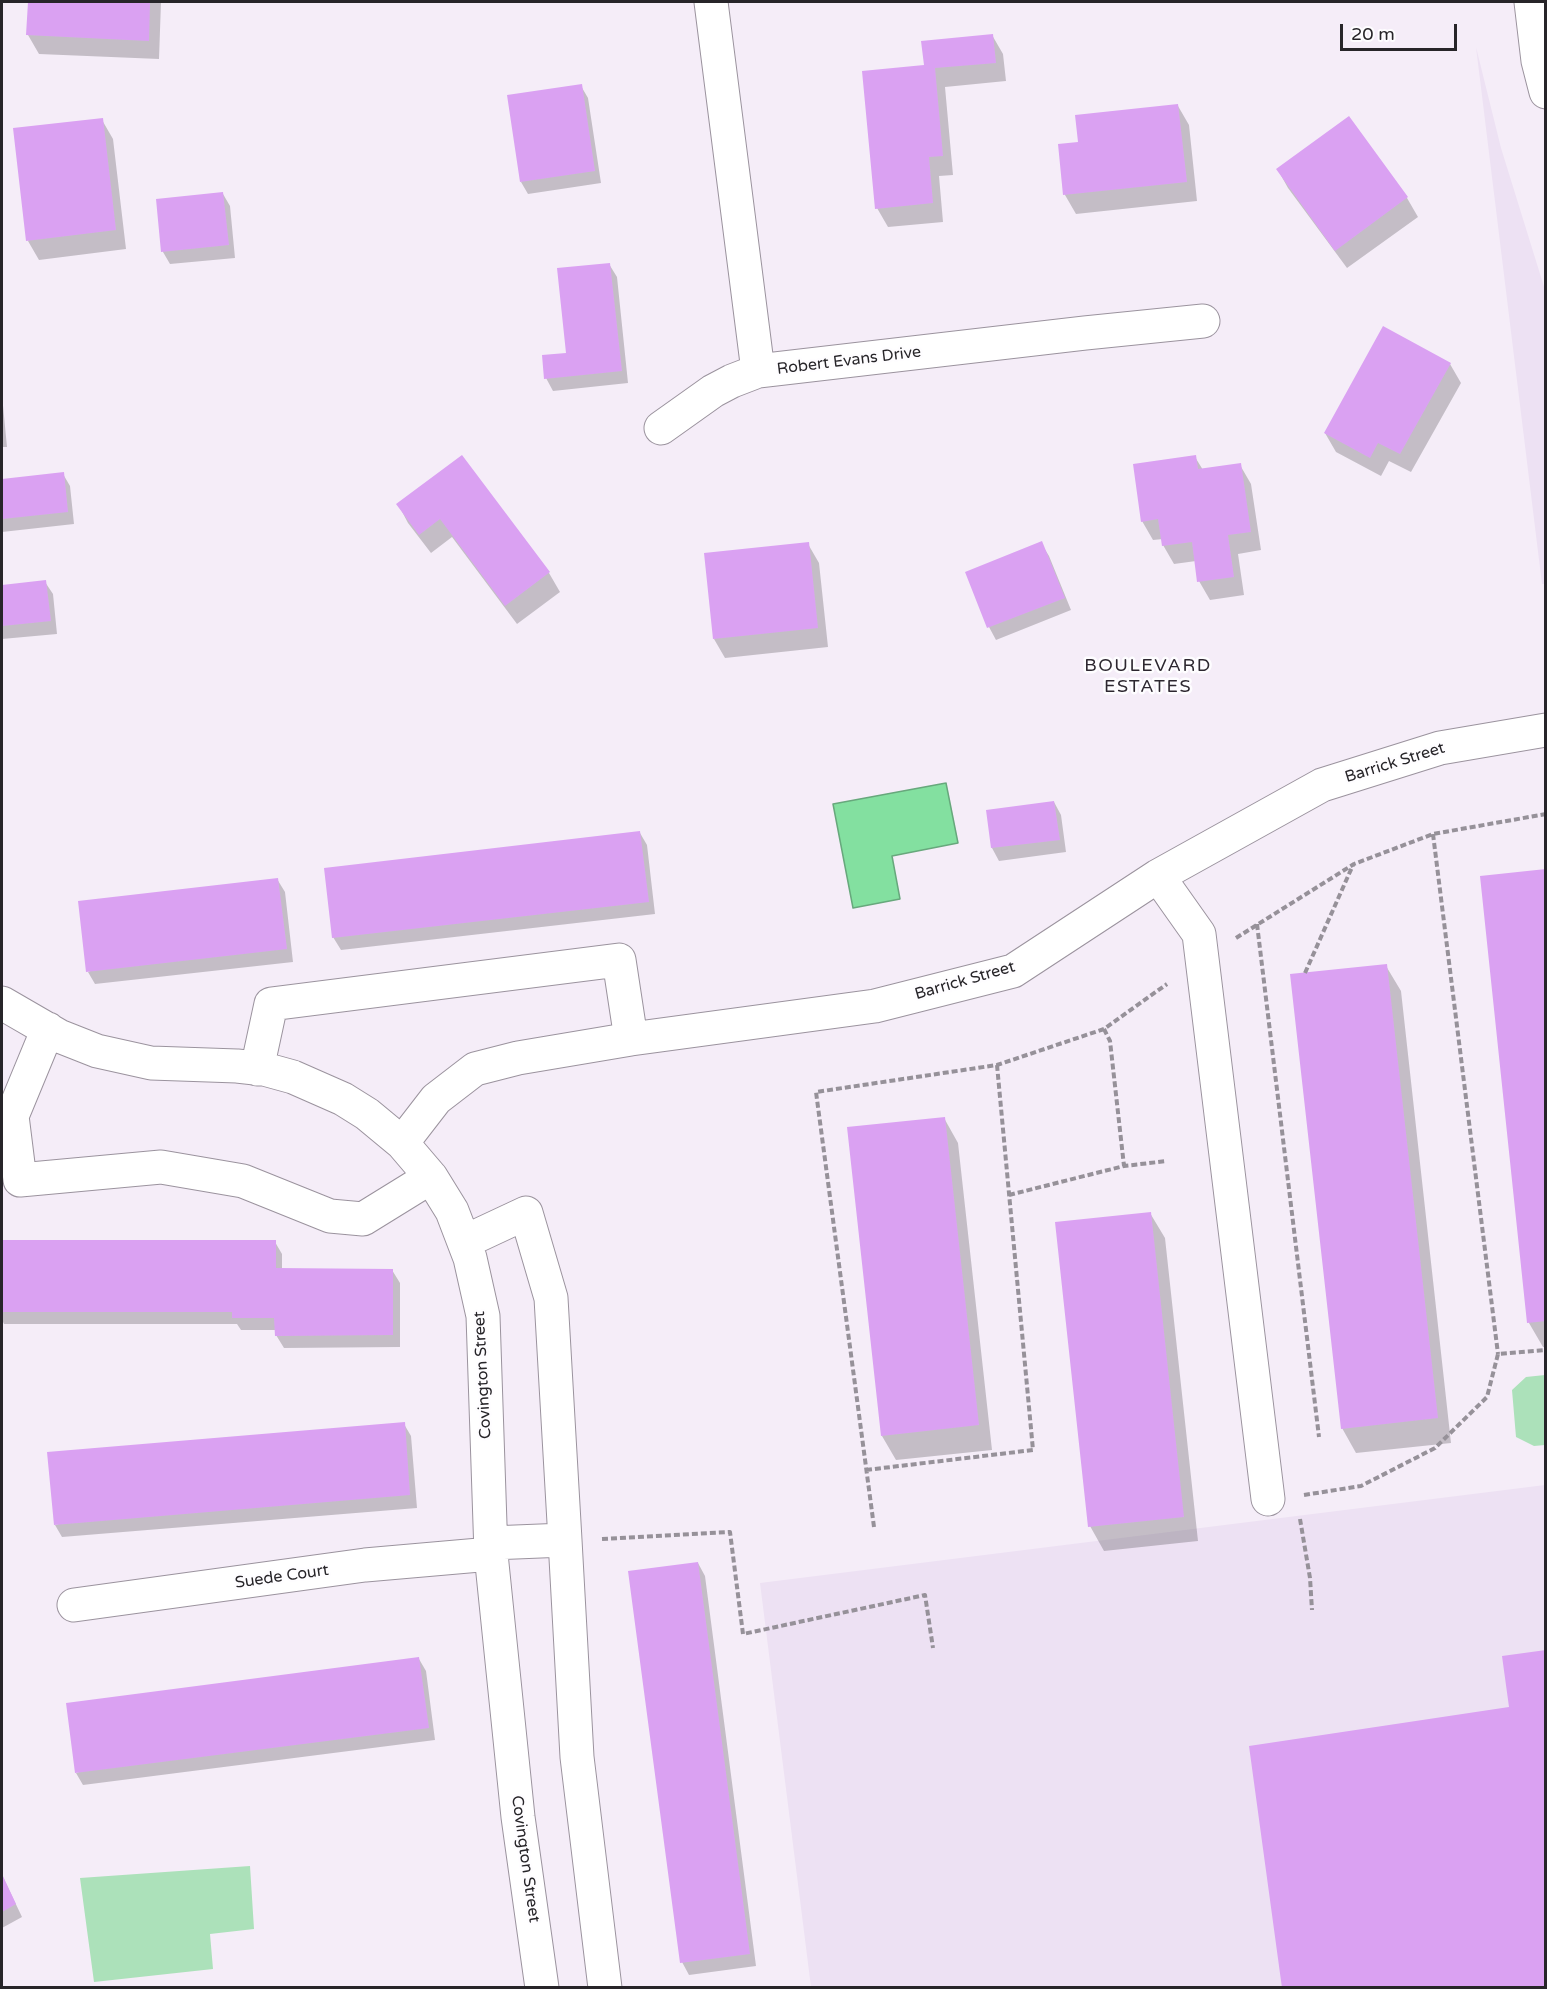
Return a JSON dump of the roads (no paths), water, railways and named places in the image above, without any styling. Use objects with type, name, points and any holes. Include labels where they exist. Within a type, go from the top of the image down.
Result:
[{"type":"street","name":"Robert Evans Drive","points":[[711,2],[758,371],[1203,321]]},
{"type":"street","points":[[1531,2],[1545,92]]},
{"type":"street","points":[[662,428],[713,391],[758,371]]},
{"type":"street","name":"Barrick Street","points":[[402,1143],[436,1099],[475,1069],[518,1058],[631,1039],[875,1006],[1013,971],[1158,876],[1322,785],[1440,748],[1545,730]]},
{"type":"street","points":[[1158,876],[1199,934],[1282,1498]]},
{"type":"street","points":[[257,1069],[271,1005],[619,960],[631,1039]]},
{"type":"street","name":"Covington Street","points":[[2,1003],[48,1029],[97,1052],[151,1063],[237,1066],[257,1069],[293,1077],[343,1099],[367,1114],[402,1143],[431,1177],[452,1211],[470,1258],[483,1316],[491,1549],[518,1816],[542,1988]]},
{"type":"street","points":[[48,1029],[12,1116],[20,1180],[161,1167],[243,1180],[330,1216],[363,1219],[431,1177]]},
{"type":"street","points":[[464,1242],[526,1213],[551,1298],[577,1757],[605,1988]]},
{"type":"street","name":"Suede Court","points":[[74,1605],[565,1540]]},
{"type":"district","name":"BOULEVARD ESTATES","points":[[1148,676]]}]
